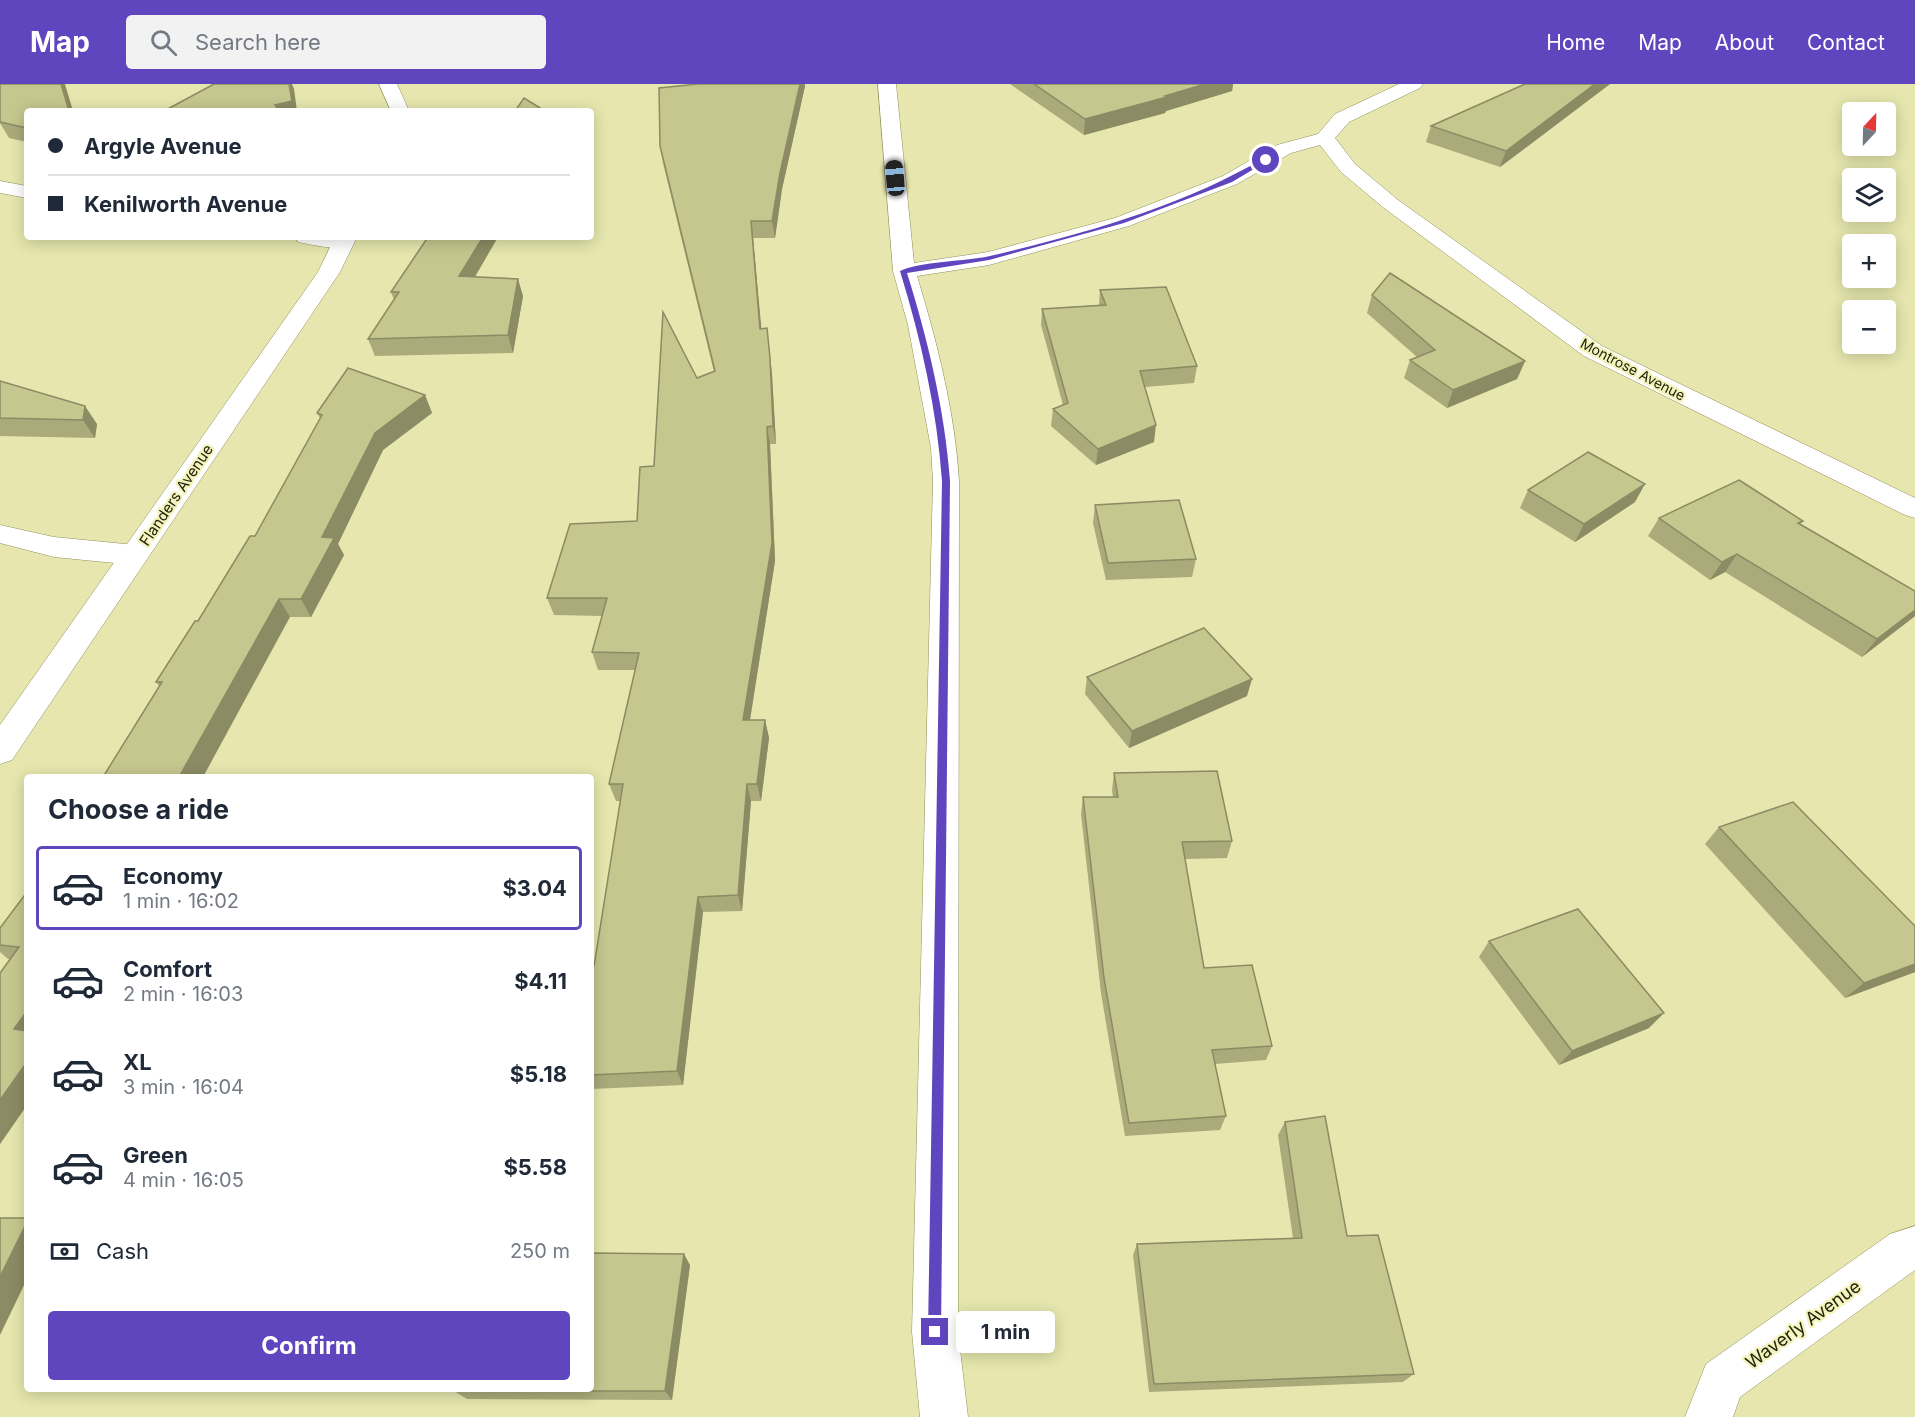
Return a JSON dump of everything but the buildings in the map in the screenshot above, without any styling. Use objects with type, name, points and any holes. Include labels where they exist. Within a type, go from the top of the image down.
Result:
[{"type":"street","points":[[388,84],[399,108]]},
{"type":"street","points":[[887,84],[904,271],[920,326],[944,448],[946,481],[935,1332],[944,1417]]},
{"type":"street","points":[[904,271],[989,258],[1122,222],[1230,180],[1284,149],[1325,138],[1342,118],[1414,84]]},
{"type":"street","name":"Montrose Avenue","points":[[1325,138],[1348,168],[1391,204],[1593,351],[1915,509]]},
{"type":"street","points":[[0,187],[24,191]]},
{"type":"street","name":"Flanders Avenue","points":[[0,751],[329,272],[344,240]]},
{"type":"street","points":[[0,534],[54,547],[135,555]]},
{"type":"street","name":"Waverly Avenue","points":[[1709,1417],[1723,1381],[1906,1250],[1915,1248]]},
{"type":"route","points":[[935,1332],[946,481],[944,448],[920,326],[904,271],[989,258],[1122,222],[1230,180],[1266,160]]}]
